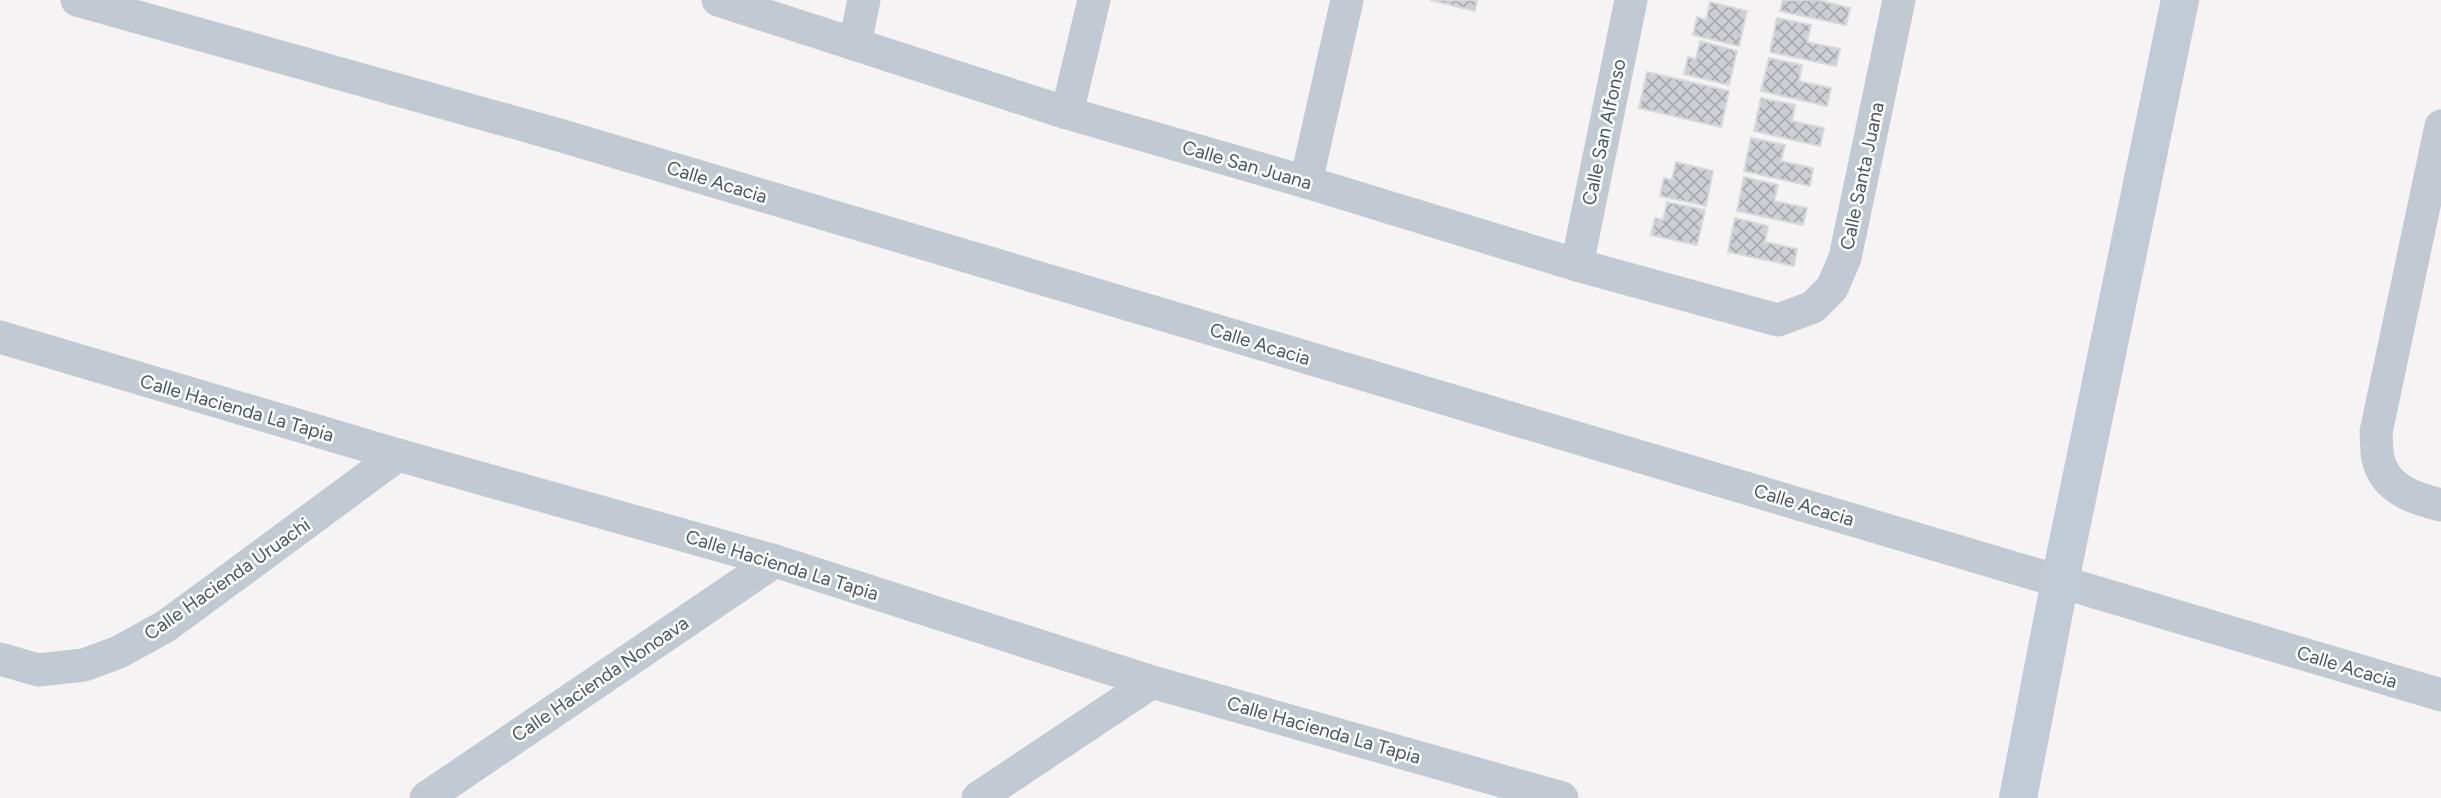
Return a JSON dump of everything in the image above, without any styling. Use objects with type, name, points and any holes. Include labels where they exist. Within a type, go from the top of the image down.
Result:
[{"type":"street","name":"Calle Acacia","points":[[77,0],[586,143],[2441,695]]},
{"type":"street","name":"Calle San Juana","points":[[718,0],[1067,113],[1306,182],[1577,265],[1778,320]]},
{"type":"street","points":[[855,44],[864,0]]},
{"type":"street","points":[[1067,113],[1094,0]]},
{"type":"street","points":[[1306,182],[1347,0]]},
{"type":"street","name":"Calle San Alfonso","points":[[1577,265],[1631,0]]},
{"type":"street","name":"Calle Santa Juana","points":[[1778,320],[1813,307],[1832,288],[1845,258],[1899,0]]},
{"type":"street","points":[[2018,798],[2180,0]]},
{"type":"street","points":[[2441,126],[2376,432],[2378,460],[2389,481],[2412,498],[2441,505]]},
{"type":"street","name":"Calle Hacienda La Tapia","points":[[0,337],[398,455],[775,561],[1152,682],[1521,793],[1562,798]]},
{"type":"street","name":"Calle Hacienda Uruachi","points":[[0,659],[38,670],[84,665],[119,652],[166,626],[398,455]]},
{"type":"street","name":"Calle Hacienda Nonoava","points":[[425,798],[775,561]]},
{"type":"street","points":[[978,798],[1152,682]]},
{"type":"building","points":[[1430,0],[1477,0],[1475,11]]},
{"type":"building","points":[[1783,0],[1818,0],[1850,8],[1846,25],[1780,11]]},
{"type":"building","points":[[1710,2],[1747,11],[1739,46],[1693,35],[1697,17],[1706,20]]},
{"type":"building","points":[[1777,18],[1811,25],[1807,42],[1840,49],[1836,66],[1770,52]]},
{"type":"building","points":[[1700,41],[1737,51],[1729,85],[1684,74],[1688,57],[1696,59]]},
{"type":"building","points":[[1769,58],[1802,65],[1799,81],[1831,88],[1827,106],[1761,91]]},
{"type":"building","points":[[1647,72],[1729,91],[1721,127],[1639,108]]},
{"type":"building","points":[[1761,98],[1795,105],[1792,121],[1824,128],[1820,146],[1754,131]]},
{"type":"building","points":[[1751,138],[1785,145],[1781,161],[1813,168],[1810,186],[1744,171]]},
{"type":"building","points":[[1676,162],[1713,171],[1706,206],[1660,196],[1664,178],[1672,180]]},
{"type":"building","points":[[1744,177],[1778,185],[1774,201],[1807,208],[1803,225],[1737,211]]},
{"type":"building","points":[[1667,202],[1705,210],[1697,245],[1651,235],[1655,218],[1663,220]]},
{"type":"building","points":[[1735,218],[1768,226],[1765,242],[1797,249],[1794,266],[1728,252]]}]
